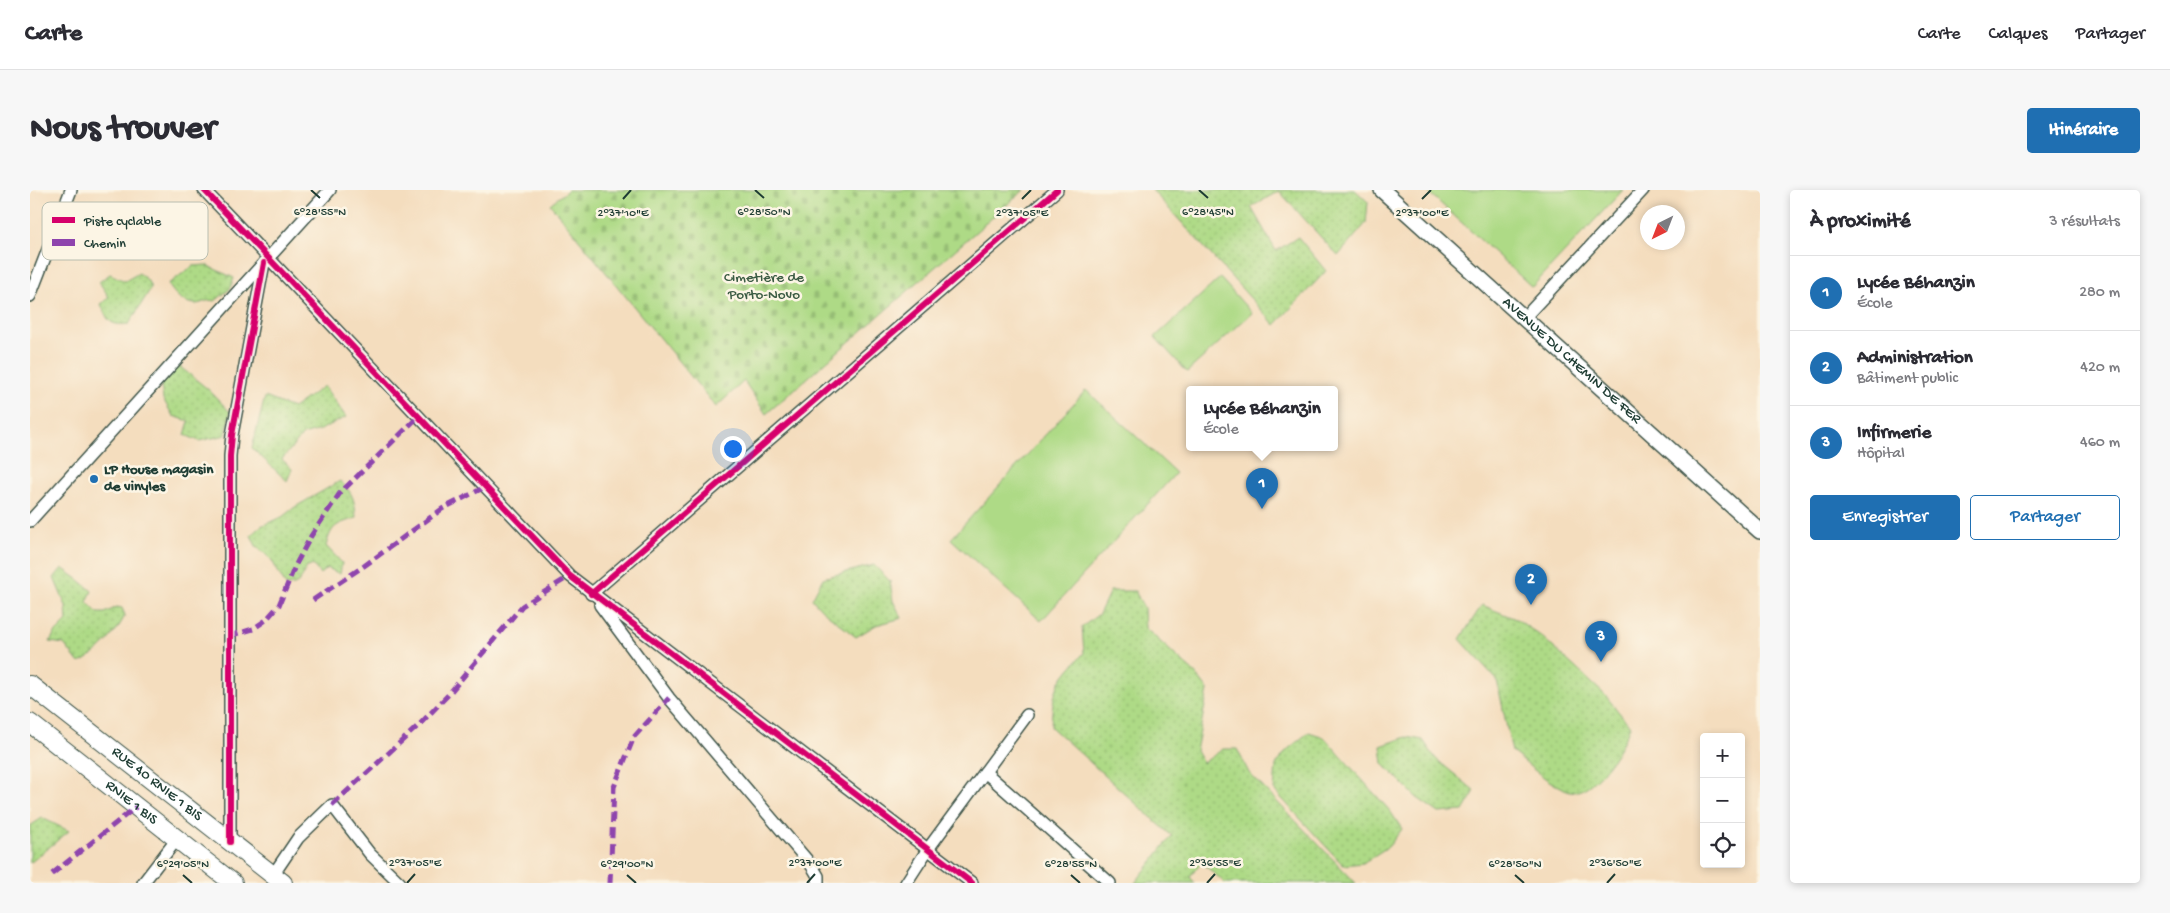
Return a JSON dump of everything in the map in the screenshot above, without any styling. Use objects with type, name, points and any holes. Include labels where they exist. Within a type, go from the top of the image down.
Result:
[{"type":"main road","name":"RUE 40 RNIE 1 BIS","points":[[30,685],[278,879]]},
{"type":"main road","name":"RNIE 1 BIS","points":[[30,722],[234,883]]},
{"type":"street","points":[[67,202],[72,190]]},
{"type":"street","points":[[204,190],[266,260],[570,576],[591,594],[972,883]]},
{"type":"street","points":[[30,521],[330,190]]},
{"type":"street","points":[[591,594],[1057,190]]},
{"type":"street","name":"AVENUE DU CHEMIN DE FER","points":[[1382,190],[1760,531]]},
{"type":"street","points":[[1524,318],[1643,190]]},
{"type":"street","points":[[30,296],[44,260]]},
{"type":"street","points":[[230,842],[230,456],[232,436],[266,260]]},
{"type":"street","points":[[591,594],[669,698],[812,866],[818,876],[818,883]]},
{"type":"street","points":[[906,883],[928,849],[1027,715]]},
{"type":"street","points":[[985,772],[1110,883]]},
{"type":"street","points":[[278,879],[298,838],[332,805],[370,854],[400,883]]},
{"type":"street","points":[[143,883],[177,839]]},
{"type":"green space","name":"Cimetière de Porto-Novo","points":[[568,190],[1024,190],[766,414],[744,381],[716,407],[550,204]]},
{"type":"green space","points":[[1152,190],[1355,190],[1368,202],[1366,223],[1338,256],[1279,191],[1251,207],[1276,251],[1298,237],[1326,271],[1275,325]]},
{"type":"green space","points":[[1426,190],[1623,190],[1532,287]]},
{"type":"green space","points":[[206,265],[234,278],[230,289],[215,301],[191,304],[176,295],[168,284],[193,266]]},
{"type":"green space","points":[[139,273],[148,281],[151,288],[129,324],[113,323],[108,318],[101,304],[109,297],[99,282],[110,274],[125,281]]},
{"type":"green space","points":[[1220,278],[1252,313],[1187,372],[1155,337]]},
{"type":"green space","points":[[174,362],[209,390],[230,412],[226,435],[199,441],[185,435],[189,421],[173,416],[163,399],[160,377]]},
{"type":"green space","points":[[324,386],[346,417],[320,430],[303,435],[282,459],[292,469],[287,481],[252,448],[265,397],[293,408]]},
{"type":"green space","points":[[1086,390],[1176,473],[1041,621],[951,539]]},
{"type":"green space","points":[[340,481],[348,489],[352,497],[356,518],[336,526],[330,533],[326,546],[342,563],[340,574],[327,568],[320,574],[313,565],[306,568],[297,583],[286,586],[271,559],[256,546],[251,535],[261,526],[282,517],[295,507]]},
{"type":"green space","points":[[874,565],[890,581],[893,601],[902,618],[876,625],[856,637],[822,610],[812,599],[823,578]]},
{"type":"green space","points":[[62,568],[92,591],[87,602],[98,613],[105,613],[117,607],[122,608],[125,615],[106,643],[86,660],[79,663],[64,644],[50,642],[54,634],[67,621],[66,606],[54,578]]},
{"type":"green space","points":[[1110,591],[1135,591],[1144,608],[1145,628],[1195,673],[1208,690],[1196,751],[1203,763],[1223,749],[1237,749],[1249,773],[1356,883],[1225,883],[1201,862],[1190,877],[1195,883],[1135,883],[1172,836],[1051,727],[1053,702],[1058,686],[1062,678],[1084,653],[1082,627],[1099,614]]},
{"type":"green space","points":[[1482,605],[1518,620],[1542,637],[1605,695],[1630,726],[1621,745],[1606,768],[1598,778],[1579,791],[1570,791],[1554,784],[1512,752],[1497,680],[1460,639]]},
{"type":"green space","points":[[1309,732],[1324,737],[1390,811],[1402,829],[1389,846],[1363,863],[1343,865],[1274,790],[1276,765],[1287,750]]},
{"type":"green space","points":[[1406,737],[1423,740],[1436,759],[1475,791],[1463,811],[1439,813],[1416,797],[1383,764],[1381,746]]},
{"type":"green space","points":[[42,818],[69,831],[30,863],[30,826]]},
{"type":"marked path","points":[[229,636],[253,629],[266,620],[279,605],[295,566],[311,536],[340,493],[418,417]]},
{"type":"marked path","points":[[313,600],[364,566],[442,509],[485,487]]},
{"type":"marked path","points":[[332,805],[418,726],[448,695],[522,606],[570,576]]},
{"type":"marked path","points":[[610,883],[614,787],[634,737],[669,698]]},
{"type":"marked path","points":[[52,874],[136,807]]},
{"type":"cycle path","points":[[204,190],[570,576],[972,883]]},
{"type":"cycle path","points":[[591,594],[1057,190]]},
{"type":"cycle path","points":[[230,842],[230,456],[232,435],[264,263]]},
{"type":"place","name":"LP House magasin de vinyles","points":[[94,479]]},
{"type":"place","name":"Lycée Béhanzin","points":[[1262,509]]},
{"type":"place","name":"Administration","points":[[1531,605]]},
{"type":"place","name":"Infirmerie","points":[[1601,662]]}]
